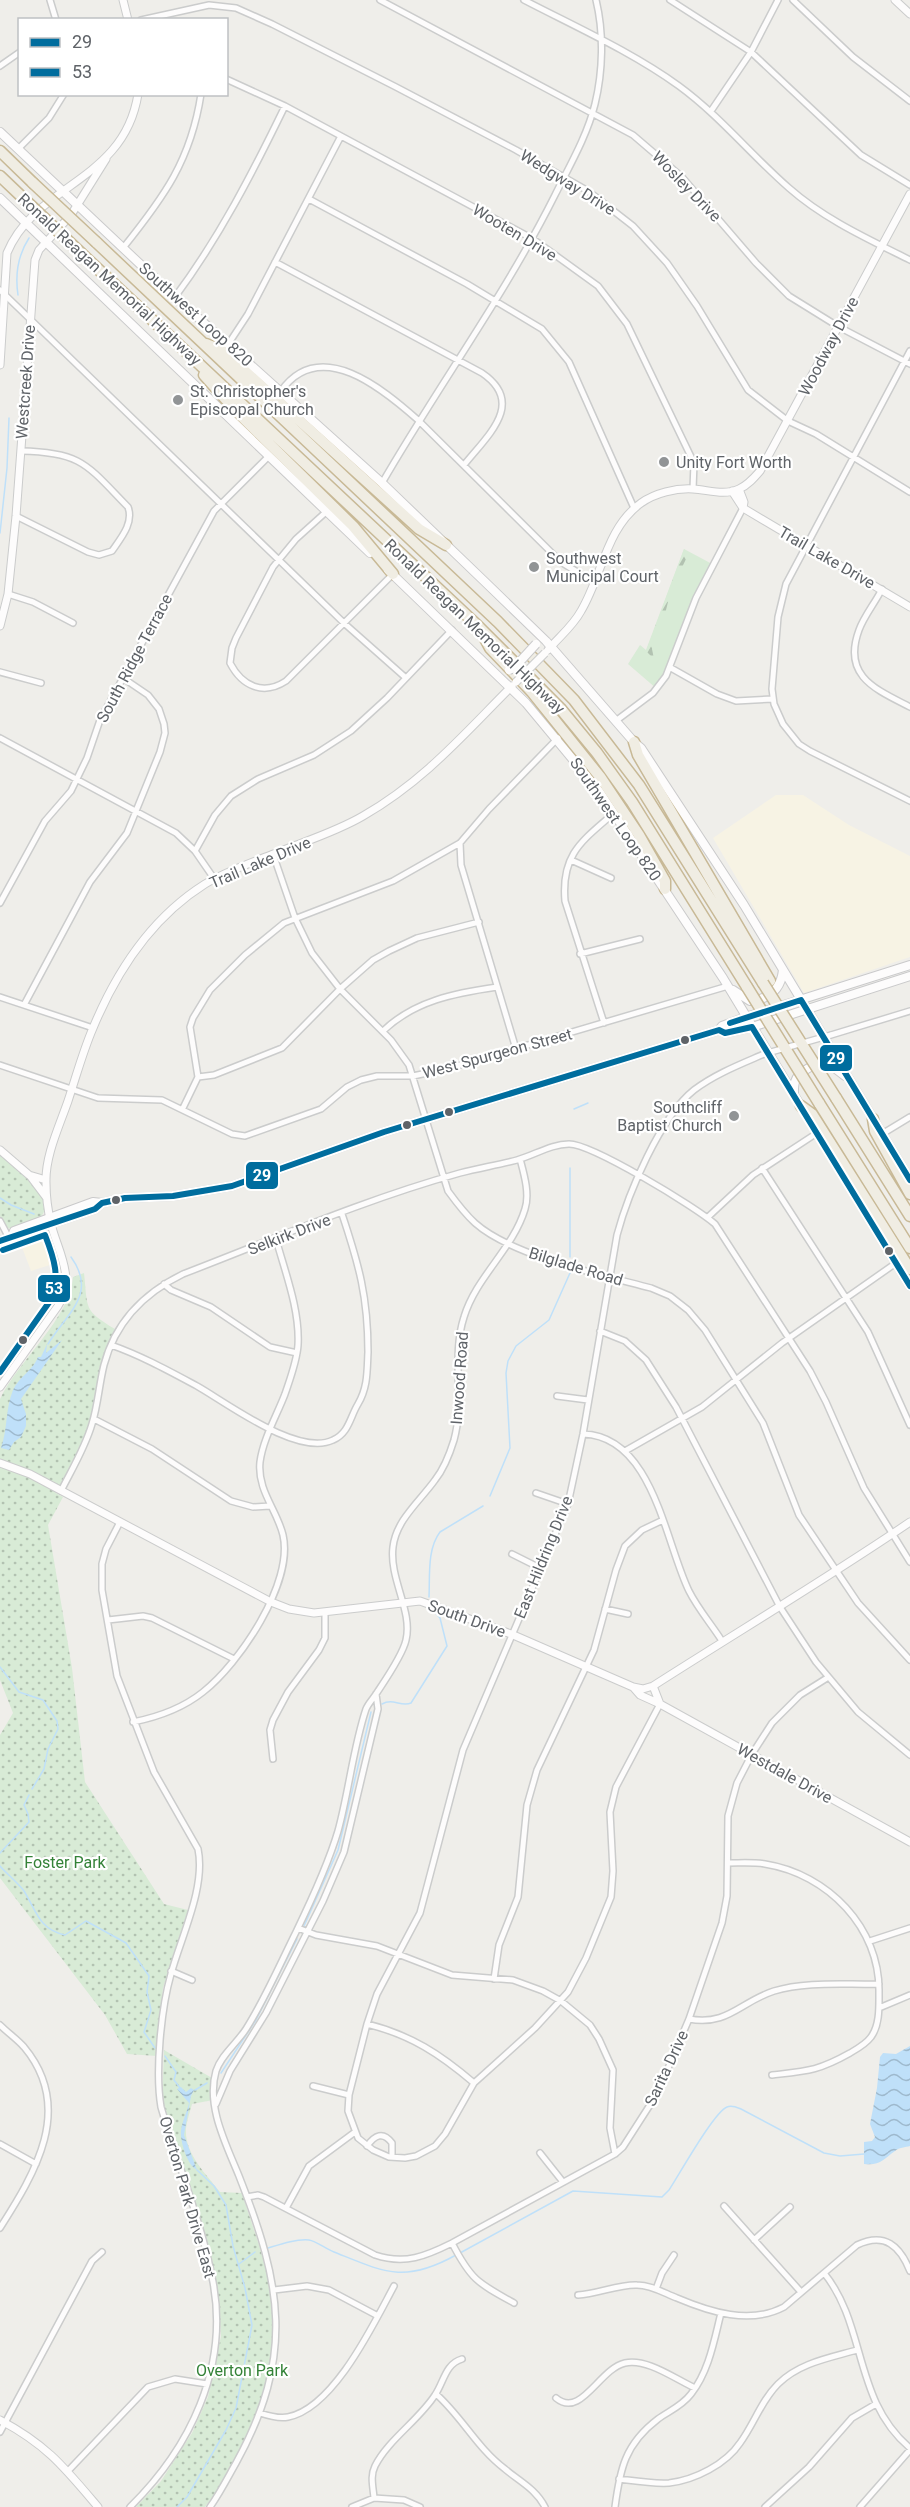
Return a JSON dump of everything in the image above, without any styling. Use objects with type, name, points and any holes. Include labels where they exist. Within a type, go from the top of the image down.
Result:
[{"type":"highway","name":"Ronald Reagan Memorial Highway","points":[[0,151],[524,647],[574,700],[623,761],[766,982]]},
{"type":"highway","name":"Ronald Reagan Memorial Highway","points":[[0,176],[542,688],[597,753],[647,826],[910,1248]]},
{"type":"highway","points":[[199,341],[221,350],[419,529],[446,545]]},
{"type":"highway","points":[[199,364],[206,380],[353,526],[393,574]]},
{"type":"highway","points":[[478,626],[490,648],[532,692],[611,792],[664,881],[665,888]]},
{"type":"highway","points":[[634,742],[638,754],[766,982],[771,996],[910,1216]]},
{"type":"highway","points":[[801,1106],[812,1114],[910,1269]]},
{"type":"highway","points":[[873,1119],[875,1131],[910,1194]]},
{"type":"main road","name":"Southwest Loop 820","points":[[0,132],[176,297],[382,483],[535,631],[548,650],[642,748],[783,969],[910,1180]]},
{"type":"main road","name":"Southwest Loop 820","points":[[0,198],[484,662],[513,685],[558,738],[615,813],[652,873],[665,888],[794,1093],[910,1286]]},
{"type":"main road","points":[[484,662],[509,670],[514,668],[536,644],[535,631]]},
{"type":"main road","points":[[7,1238],[16,1237],[50,1220],[95,1209],[102,1203],[125,1198],[173,1196],[232,1186],[426,1119],[719,1030],[722,1026],[746,1017],[910,964]]},
{"type":"main road","points":[[725,982],[739,996],[753,1001],[767,997],[776,990],[782,980],[783,969]]},
{"type":"main road","points":[[719,1030],[725,1033],[752,1027],[910,976]]},
{"type":"main road","points":[[794,1093],[796,1076],[816,1064],[832,1066],[850,1080]]},
{"type":"street","points":[[50,0],[55,18]]},
{"type":"street","points":[[123,0],[128,18]]},
{"type":"street","name":"Wosley Drive","points":[[380,0],[633,135],[682,177],[756,263],[789,296],[839,327],[907,363]]},
{"type":"street","points":[[524,0],[678,85],[711,111],[796,194],[836,222],[910,260]]},
{"type":"street","points":[[382,483],[418,420],[497,301],[533,239],[580,147],[593,112],[600,79],[600,40],[596,0]]},
{"type":"street","points":[[670,0],[751,52],[861,155],[910,185]]},
{"type":"street","points":[[711,111],[751,52],[778,0]]},
{"type":"street","points":[[793,0],[853,57],[910,101]]},
{"type":"street","points":[[895,0],[910,14]]},
{"type":"street","name":"Wedgway Drive","points":[[150,18],[209,5],[236,8],[396,87],[564,176],[622,217],[667,263],[697,306],[748,390],[788,421],[816,434],[910,492]]},
{"type":"street","points":[[0,66],[18,53]]},
{"type":"street","name":"Wooten Drive","points":[[228,81],[285,106],[533,239],[598,286],[622,316],[694,463],[693,489]]},
{"type":"street","points":[[18,149],[49,118],[63,96]]},
{"type":"street","name":"Westcreek Drive","points":[[0,626],[8,594],[16,516],[34,260],[46,242],[62,227],[106,159],[127,132],[137,96]]},
{"type":"street","points":[[123,248],[153,210],[180,167],[191,139],[201,96]]},
{"type":"street","points":[[176,297],[201,260],[245,185],[285,106]]},
{"type":"street","points":[[229,343],[248,314],[341,136]]},
{"type":"street","name":"Westcreek Drive","points":[[0,365],[2,292],[7,253],[12,240],[26,222],[106,159]]},
{"type":"street","name":"Woodway Drive","points":[[736,490],[749,483],[760,471],[910,194]]},
{"type":"street","points":[[309,199],[497,301],[542,329],[564,353],[634,508]]},
{"type":"street","points":[[276,262],[491,379],[500,390],[504,402],[502,412],[496,424],[464,465]]},
{"type":"street","points":[[2,292],[345,624],[405,678]]},
{"type":"street","points":[[910,351],[907,363],[853,457],[806,545],[782,597],[774,660],[773,699],[783,724],[799,744],[910,801]]},
{"type":"street","points":[[281,391],[286,383],[302,372],[326,367],[359,376],[384,392],[418,420],[561,562],[595,583]]},
{"type":"street","points":[[16,516],[88,552],[99,555],[112,551],[129,523],[131,515],[128,507],[82,462],[52,452],[21,452]]},
{"type":"street","name":"South Ridge Terrace","points":[[0,903],[41,828],[65,800],[77,780],[100,720],[214,511],[269,456]]},
{"type":"street","name":"Trail Lake Drive","points":[[0,1387],[58,1306],[65,1292],[67,1274],[50,1220],[46,1198],[50,1155],[93,1028],[126,962],[142,939],[194,892],[273,854],[346,826],[396,796],[435,765],[548,650],[580,613],[595,583],[616,530],[634,508],[661,493],[693,489],[715,493],[736,490]]},
{"type":"street","points":[[617,720],[653,693],[671,668],[696,598],[743,508],[744,502],[736,490]]},
{"type":"street","name":"Trail Lake Drive","points":[[743,508],[910,607]]},
{"type":"street","points":[[326,512],[279,559],[232,648],[230,663],[242,679],[258,689],[265,690],[279,686],[345,624],[393,574]]},
{"type":"street","points":[[882,589],[859,628],[854,649],[854,662],[861,675],[880,692],[910,707]]},
{"type":"street","points":[[8,594],[33,602],[73,623]]},
{"type":"street","points":[[195,851],[215,815],[231,796],[258,778],[300,763],[333,744],[370,714],[452,630]]},
{"type":"street","points":[[671,668],[717,694],[736,701],[773,699]]},
{"type":"street","points":[[0,672],[41,683]]},
{"type":"street","points":[[24,1005],[90,882],[127,833],[134,811],[160,752],[165,733],[164,724],[154,701],[123,678]]},
{"type":"street","points":[[0,738],[176,833],[195,851],[216,880]]},
{"type":"street","points":[[183,1108],[198,1077],[190,1027],[197,1009],[210,990],[245,955],[271,932],[295,918],[393,881],[460,843],[489,808],[558,738]]},
{"type":"street","points":[[604,1023],[580,954],[565,901],[565,876],[580,843],[615,813]]},
{"type":"street","points":[[460,843],[461,865],[516,1049]]},
{"type":"street","name":"Bilglade Road","points":[[273,854],[295,918],[312,953],[340,988],[383,1031],[404,1057],[413,1076],[448,1191],[460,1209],[476,1224],[507,1245],[611,1278],[651,1288],[670,1296],[679,1303],[705,1330],[768,1433],[800,1515],[858,1603],[910,1660]]},
{"type":"street","points":[[571,860],[612,878]]},
{"type":"street","points":[[198,1077],[214,1075],[282,1048],[340,988],[373,960],[404,943],[479,922]]},
{"type":"street","points":[[580,954],[640,939]]},
{"type":"street","name":"West Spurgeon Street","points":[[0,1065],[104,1099],[157,1099],[183,1108],[232,1134],[245,1136],[321,1109],[347,1087],[361,1080],[377,1076],[413,1076],[457,1067],[604,1023],[725,982]]},
{"type":"street","points":[[383,1031],[411,1010],[432,1001],[468,991],[497,987]]},
{"type":"street","points":[[0,997],[93,1028]]},
{"type":"street","name":"East Hildring Drive","points":[[355,2132],[348,2111],[349,2095],[377,1994],[420,1913],[463,1750],[568,1504],[611,1278],[616,1235],[625,1204],[638,1176],[672,1114],[688,1095],[708,1081],[764,1054],[910,1011]]},
{"type":"street","points":[[882,1134],[910,1117]]},
{"type":"street","points":[[708,1217],[739,1186],[762,1168],[817,1133]]},
{"type":"street","name":"Selkirk Drive","points":[[61,1491],[84,1446],[94,1419],[104,1367],[111,1346],[124,1321],[135,1308],[164,1284],[342,1214],[444,1178],[520,1159],[557,1145],[571,1144],[591,1150],[680,1199],[708,1217],[724,1235],[826,1402],[864,1488],[910,1562]]},
{"type":"street","points":[[0,1149],[29,1175],[46,1198]]},
{"type":"street","name":"Inwood Road","points":[[210,2507],[254,2431],[274,2360],[276,2318],[274,2290],[247,2197],[219,2127],[214,2082],[217,2067],[246,2029],[298,1928],[329,1859],[367,1706],[406,1640],[404,1602],[395,1583],[393,1543],[402,1521],[438,1477],[454,1440],[458,1409],[458,1348],[463,1318],[477,1291],[507,1245],[526,1207],[526,1183],[520,1159]]},
{"type":"street","points":[[762,1168],[868,1332],[910,1425]]},
{"type":"street","points":[[29,1175],[46,1180]]},
{"type":"street","points":[[111,1346],[146,1358],[271,1430],[313,1443],[332,1441],[347,1429],[365,1395],[367,1378],[368,1318],[365,1294],[342,1214]]},
{"type":"street","points":[[0,1221],[7,1238]]},
{"type":"street","points":[[133,1722],[186,1704],[221,1676],[259,1624],[271,1602],[280,1575],[284,1548],[283,1535],[260,1481],[261,1455],[286,1391],[297,1353],[296,1316],[276,1239]]},
{"type":"street","points":[[625,1451],[682,1420],[788,1338],[896,1263]]},
{"type":"street","points":[[164,1284],[171,1290],[211,1307],[270,1347],[297,1353]]},
{"type":"street","points":[[600,1332],[625,1341],[646,1360],[682,1420],[780,1607],[827,1678],[867,1721],[910,1755]]},
{"type":"street","points":[[557,1396],[588,1400]]},
{"type":"street","points":[[94,1419],[169,1459],[231,1501],[247,1506],[270,1506]]},
{"type":"street","points":[[583,1434],[605,1437],[613,1441],[625,1451],[643,1477],[663,1520],[689,1592],[722,1641]]},
{"type":"street","name":"South Drive","points":[[0,1462],[30,1474],[271,1602],[294,1610],[326,1612],[420,1601],[511,1634],[633,1687],[643,1689],[653,1686]]},
{"type":"street","points":[[536,1493],[568,1504]]},
{"type":"street","points":[[494,1979],[499,1945],[518,1897],[524,1828],[537,1770],[587,1667],[606,1609],[615,1570],[625,1546],[642,1530],[663,1520]]},
{"type":"street","name":"Overton Park Drive East","points":[[120,1522],[106,1549],[102,1564],[102,1590],[117,1676],[154,1772],[198,1849],[201,1862],[199,1881],[171,1971],[166,1995],[162,2029],[160,2102],[213,2281],[216,2322],[207,2384],[199,2410],[178,2450],[157,2480],[130,2507]]},
{"type":"street","points":[[286,2208],[309,2166],[355,2132],[368,2146],[392,2157],[416,2156],[435,2146],[445,2134],[474,2083],[561,2001],[586,1958],[608,1909],[614,1871],[610,1812],[615,1787],[660,1704],[653,1686],[910,1522]]},
{"type":"street","points":[[512,1554],[540,1568]]},
{"type":"street","points":[[606,1609],[628,1614]]},
{"type":"street","points":[[273,1759],[270,1730],[273,1720],[288,1692],[320,1650],[324,1638],[326,1612]]},
{"type":"street","points":[[108,1620],[143,1616],[152,1618],[234,1659]]},
{"type":"street","name":"Sarita Drive","points":[[247,2197],[261,2196],[369,2252],[390,2259],[416,2259],[454,2245],[615,2154],[623,2147],[657,2094],[689,2019],[726,1910],[729,1863],[728,1816],[737,1783],[772,1723],[800,1695],[827,1678]]},
{"type":"street","name":"Westdale Drive","points":[[633,1687],[639,1695],[660,1704],[910,1842]]},
{"type":"street","points":[[216,2104],[224,2084],[266,2013],[305,1932],[323,1901],[344,1852],[378,1709],[376,1694]]},
{"type":"street","points":[[367,1706],[378,1709]]},
{"type":"street","points":[[729,1863],[765,1864],[797,1872],[835,1896],[857,1921],[870,1941],[879,1984],[879,2008],[872,2036],[857,2049],[819,2069],[772,2075]]},
{"type":"street","points":[[298,1928],[305,1932],[377,1946],[452,1975],[513,1980],[529,1985],[561,2001],[590,2025],[599,2038],[613,2070],[610,2128],[615,2154]]},
{"type":"street","points":[[870,1941],[910,1928]]},
{"type":"street","points":[[171,1971],[192,1980]]},
{"type":"street","points":[[689,2019],[714,2021],[773,1991],[789,1988],[807,1985],[879,1984]]},
{"type":"street","points":[[879,2008],[910,1995]]},
{"type":"street","points":[[367,2024],[394,2031],[429,2047],[474,2083]]},
{"type":"street","points":[[0,2025],[25,2048],[46,2090],[49,2112],[47,2132],[36,2164],[0,2228]]},
{"type":"street","points":[[214,2082],[224,2084]]},
{"type":"street","points":[[313,2086],[349,2095]]},
{"type":"street","points":[[368,2146],[375,2136],[381,2134],[388,2137],[392,2143],[392,2157]]},
{"type":"street","points":[[0,2144],[36,2164]]},
{"type":"street","points":[[540,2153],[563,2182]]},
{"type":"street","points":[[724,2206],[801,2292]]},
{"type":"street","points":[[754,2240],[790,2207]]},
{"type":"street","points":[[578,2295],[595,2294],[630,2285],[656,2289],[721,2313],[746,2316],[773,2312],[784,2307],[857,2245],[872,2240],[894,2245],[902,2254],[910,2271]]},
{"type":"street","points":[[454,2245],[462,2262],[478,2283],[514,2303]]},
{"type":"street","points":[[0,2432],[2,2422],[92,2261],[102,2252]]},
{"type":"street","points":[[656,2289],[662,2273],[674,2255]]},
{"type":"street","points":[[824,2273],[842,2300],[876,2404],[891,2429],[910,2449],[860,2507]]},
{"type":"street","points":[[274,2290],[307,2286],[329,2290],[378,2316]]},
{"type":"street","points":[[260,2413],[280,2418],[289,2417],[309,2408],[354,2359],[394,2286]]},
{"type":"street","points":[[615,2507],[625,2457],[654,2422],[683,2403],[695,2388],[708,2361],[721,2313]]},
{"type":"street","points":[[619,2479],[669,2483],[692,2478],[708,2470],[733,2452],[765,2400],[785,2378],[813,2362],[857,2350]]},
{"type":"street","points":[[374,2498],[372,2478],[382,2454],[411,2426],[436,2394],[449,2368],[457,2360],[462,2359]]},
{"type":"street","points":[[556,2398],[564,2404],[582,2400],[607,2372],[625,2363],[646,2365],[695,2388]]},
{"type":"street","points":[[68,2471],[148,2387],[175,2379],[207,2384]]},
{"type":"street","points":[[436,2394],[457,2415],[480,2446],[504,2469],[531,2488],[545,2507]]},
{"type":"street","points":[[765,2507],[809,2466],[852,2418],[876,2404]]},
{"type":"street","points":[[2,2422],[44,2447],[98,2507]]},
{"type":"street","points":[[352,2507],[374,2498],[404,2500],[420,2507]]},
{"type":"shaded area","points":[[776,795],[803,795],[849,825],[910,856],[910,957],[804,993],[713,838]]},
{"type":"shaded area","points":[[45,1233],[56,1263],[31,1271],[20,1242]]},
{"type":"green space","points":[[684,549],[714,565],[673,659],[657,689],[628,664],[640,645],[646,650]]},
{"type":"green space","points":[[684,549],[687,552],[686,559],[673,586],[673,595],[669,598],[664,618],[655,633],[652,649],[654,659],[646,651]]},
{"type":"green space","points":[[0,1153],[32,1183],[44,1203],[44,1212],[38,1219],[12,1229],[8,1228],[0,1216]]},
{"type":"green space","name":"Foster Park","points":[[84,1273],[89,1307],[97,1317],[115,1329],[103,1361],[87,1434],[56,1493],[63,1497],[48,1525],[72,1668],[85,1782],[164,1904],[188,1910],[163,1988],[157,2056],[127,2054],[105,2015],[0,1878],[0,1735],[13,1713],[0,1680],[0,1399],[8,1384],[63,1308],[73,1277]]},
{"type":"green space","name":"Overton Park","points":[[164,2050],[212,2078],[213,2100],[192,2104],[186,2128],[188,2146],[197,2163],[220,2192],[242,2193],[262,2256],[271,2294],[273,2323],[271,2351],[267,2379],[259,2406],[236,2459],[205,2507],[136,2507],[161,2481],[192,2433],[208,2397],[221,2336],[212,2260],[162,2100]]},
{"type":"water","points":[[62,1340],[21,1399],[26,1414],[26,1426],[21,1437],[9,1450],[1,1448],[13,1390],[38,1357],[41,1357],[47,1344],[46,1353]]},
{"type":"water","points":[[910,2046],[910,2146],[896,2150],[878,2163],[864,2164],[864,2142],[872,2141],[875,2137],[870,2124],[880,2057],[883,2053],[896,2054]]},
{"type":"water","points":[[181,2087],[186,2092],[191,2088],[194,2090],[184,2135],[197,2170],[187,2158],[182,2141],[182,2128],[189,2103],[177,2089]]},
{"type":"waterway","points":[[18,295],[18,265],[29,238]]},
{"type":"waterway","points":[[0,533],[7,468],[9,418]]},
{"type":"waterway","points":[[574,1109],[588,1103]]},
{"type":"waterway","points":[[570,1168],[570,1257]]},
{"type":"waterway","points":[[0,1198],[34,1214]]},
{"type":"waterway","points":[[48,1344],[71,1313],[81,1293],[79,1270],[71,1257]]},
{"type":"waterway","points":[[490,1496],[510,1448],[506,1373],[508,1361],[516,1346],[549,1320],[570,1273]]},
{"type":"waterway","points":[[429,1597],[430,1563],[433,1546],[440,1532],[483,1506]]},
{"type":"waterway","points":[[382,1704],[386,1702],[411,1703],[447,1646],[440,1618],[432,1609]]},
{"type":"waterway","points":[[0,1667],[19,1692],[43,1700],[57,1721],[58,1729],[48,1749],[44,1769],[32,1789]]},
{"type":"waterway","points":[[304,1926],[338,1850],[371,1712]]},
{"type":"waterway","points":[[0,1853],[29,1822],[24,1805],[29,1795]]},
{"type":"waterway","points":[[0,1866],[24,1891],[39,1918],[49,1929],[65,1935],[86,1921],[126,1943],[149,1976],[147,1992],[151,2010],[144,2032],[155,2048]]},
{"type":"waterway","points":[[221,2073],[256,2020],[297,1939]]},
{"type":"waterway","points":[[165,2056],[176,2072],[174,2080],[180,2088]]},
{"type":"waterway","points":[[195,2090],[207,2083]]},
{"type":"waterway","points":[[460,2253],[573,2191],[662,2197],[669,2190],[714,2120],[721,2111],[729,2106],[741,2109],[824,2153],[840,2156],[864,2154]]},
{"type":"waterway","points":[[177,2507],[187,2497],[226,2430],[236,2408],[252,2325],[245,2288],[233,2246],[226,2205],[214,2186],[197,2170]]},
{"type":"waterway","points":[[268,2248],[293,2241],[309,2240],[367,2265],[394,2272],[422,2270],[456,2255]]},
{"type":"waterway","points":[[239,2264],[255,2252]]},
{"type":"transit line","name":"29","points":[[730,1023],[801,1000],[910,1180]]},
{"type":"transit line","name":"29","points":[[0,1241],[95,1209],[102,1203],[125,1198],[173,1196],[232,1186],[384,1132],[719,1030],[725,1033],[752,1027],[910,1286]]},
{"type":"transit line","name":"53","points":[[0,1372],[50,1301],[56,1276],[45,1235],[3,1250]]},
{"type":"place","name":"St. Christopher's Episcopal Church","points":[[178,400]]},
{"type":"place","name":"Unity Fort Worth","points":[[664,462]]},
{"type":"place","name":"Southwest Municipal Court","points":[[534,567]]},
{"type":"place","name":"Southcliff Baptist Church","points":[[734,1116]]}]
